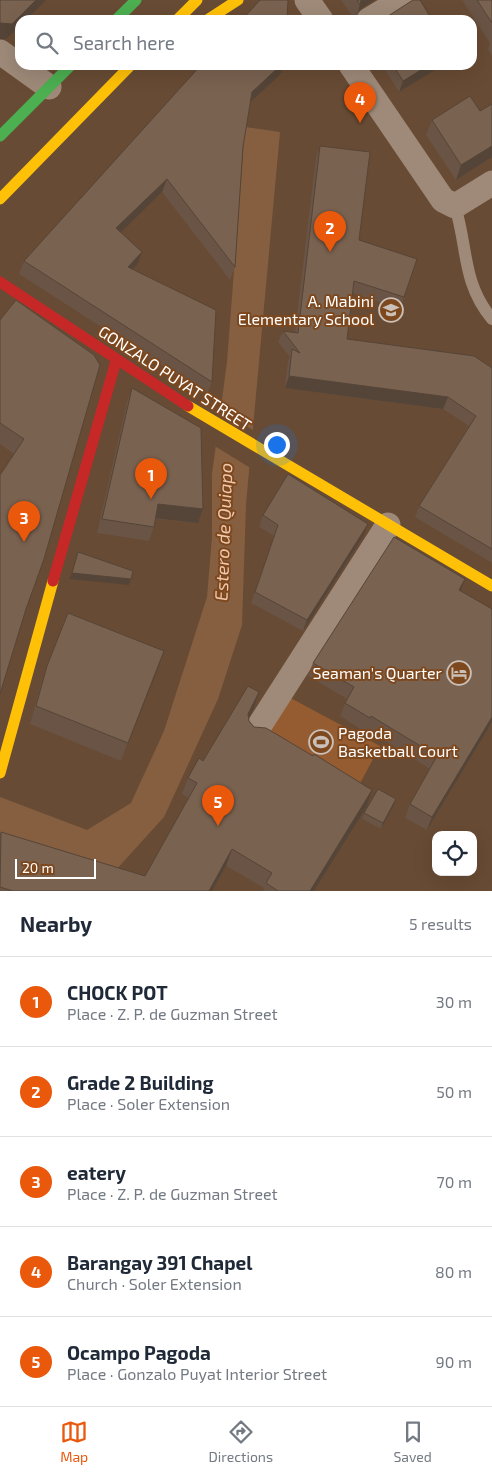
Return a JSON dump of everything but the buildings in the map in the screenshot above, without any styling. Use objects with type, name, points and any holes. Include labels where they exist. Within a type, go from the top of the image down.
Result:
[{"type":"street","points":[[121,15],[136,0]]},
{"type":"street","points":[[181,15],[197,0]]},
{"type":"street","points":[[215,15],[238,0]]},
{"type":"street","points":[[307,0],[318,15]]},
{"type":"street","points":[[377,15],[402,0]]},
{"type":"street","points":[[0,52],[15,63]]},
{"type":"street","points":[[25,70],[49,87]]},
{"type":"street","points":[[0,136],[66,70]]},
{"type":"street","points":[[0,199],[127,70]]},
{"type":"street","points":[[354,70],[443,200],[456,206],[492,183]]},
{"type":"street","name":"GONZALO PUYAT STREET","points":[[0,282],[210,422],[492,586]]},
{"type":"street","points":[[0,773],[77,492],[116,361]]},
{"type":"street","points":[[256,731],[388,525]]},
{"type":"lane","points":[[456,206],[461,224],[467,274],[480,306],[492,320]]},
{"type":"shaded area","name":"Pagoda Basketball Court","points":[[285,695],[380,746],[357,789],[262,739]]},
{"type":"water","name":"Estero de Quiapo","points":[[245,127],[280,132],[246,504],[242,625],[218,699],[164,817],[115,871],[0,843],[0,797],[87,830],[131,803],[164,731],[207,597],[212,537],[212,474],[227,362]]},
{"type":"pier","points":[[218,408],[256,432],[252,469],[213,445]]},
{"type":"traffic: fast","points":[[121,15],[136,0]]},
{"type":"traffic: fast","points":[[0,136],[66,70]]},
{"type":"traffic: slow","points":[[182,15],[197,0]]},
{"type":"traffic: slow","points":[[215,15],[238,0]]},
{"type":"traffic: slow","points":[[0,199],[126,70]]},
{"type":"traffic: slow","points":[[188,406],[492,586]]},
{"type":"traffic: slow","points":[[0,773],[53,581]]},
{"type":"traffic: jam","points":[[0,282],[188,406]]},
{"type":"traffic: jam","points":[[53,581],[116,361]]},
{"type":"place","name":"Barangay 391 Chapel","points":[[360,123]]},
{"type":"place","name":"Grade 2 Building","points":[[330,252]]},
{"type":"place","name":"A. Mabini Elementary School","points":[[391,310]]},
{"type":"place","name":"CHOCK POT","points":[[151,499]]},
{"type":"place","name":"eatery","points":[[24,542]]},
{"type":"place","name":"Seaman's Quarter","points":[[459,673]]},
{"type":"place","name":"Pagoda Basketball Court","points":[[321,742]]},
{"type":"place","name":"Ocampo Pagoda","points":[[218,826]]}]
